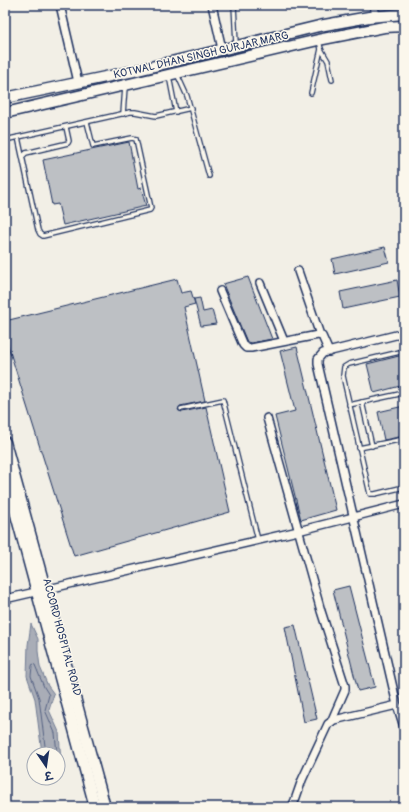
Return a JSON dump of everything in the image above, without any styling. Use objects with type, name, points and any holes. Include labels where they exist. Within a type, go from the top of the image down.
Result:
[{"type":"street","points":[[60,5],[78,82]]},
{"type":"street","points":[[212,5],[222,48]]},
{"type":"street","points":[[374,5],[376,17]]},
{"type":"street","name":"KOTWAL DHAN SINGH GURJAR MARG","points":[[5,98],[134,71],[222,48],[318,26],[404,14]]},
{"type":"street","name":"KOTWAL DHAN SINGH GURJAR MARG","points":[[5,113],[172,74],[320,44],[384,27],[404,26]]},
{"type":"street","points":[[298,271],[320,335],[322,336],[328,352]]},
{"type":"street","points":[[260,283],[284,342]]},
{"type":"street","points":[[220,291],[243,345],[246,348],[320,335]]},
{"type":"street","points":[[404,334],[323,353],[320,356],[318,364],[404,727]]},
{"type":"street","points":[[267,418],[321,611],[345,686],[345,690],[331,722],[326,727],[304,773],[296,800],[292,807]]},
{"type":"street","points":[[5,442],[41,590],[105,807]]},
{"type":"street","name":"ACCORD HOSPITAL ROAD","points":[[5,474],[41,590],[95,807]]},
{"type":"street","points":[[5,599],[298,531],[404,504]]},
{"type":"street","points":[[331,722],[398,705]]},
{"type":"lane","points":[[234,5],[236,45]]},
{"type":"lane","points":[[320,44],[328,61],[332,80]]},
{"type":"lane","points":[[311,93],[320,44]]},
{"type":"lane","points":[[172,74],[187,96],[209,176]]},
{"type":"lane","points":[[172,74],[176,112]]},
{"type":"lane","points":[[123,114],[125,85]]},
{"type":"lane","points":[[5,140],[123,114],[135,112],[156,116],[191,108]]},
{"type":"lane","points":[[18,137],[38,230],[43,236],[150,210],[151,208],[136,139],[132,138],[92,146],[87,122]]},
{"type":"lane","points":[[23,156],[26,153],[68,143],[69,141],[66,127]]},
{"type":"lane","points":[[404,351],[349,364],[344,367],[343,376],[370,494],[404,487]]},
{"type":"lane","points":[[349,405],[404,392]]},
{"type":"lane","points":[[181,409],[223,400],[258,540]]},
{"type":"lane","points":[[362,402],[372,446]]},
{"type":"lane","points":[[359,448],[404,439]]},
{"type":"water","points":[[31,624],[38,639],[40,667],[48,686],[54,694],[49,710],[59,732],[60,746],[41,746],[35,699],[27,676],[28,645]]},
{"type":"building","points":[[129,142],[138,189],[141,188],[146,206],[63,225],[58,204],[52,205],[43,160]]},
{"type":"building","points":[[385,247],[389,262],[335,274],[332,259]]},
{"type":"building","points":[[248,277],[272,339],[251,343],[247,342],[223,284]]},
{"type":"building","points":[[177,279],[181,293],[191,291],[195,304],[184,307],[205,401],[180,406],[178,410],[182,412],[206,407],[230,512],[74,556],[5,336],[5,321]]},
{"type":"building","points":[[397,280],[400,297],[343,309],[340,292]]},
{"type":"building","points":[[200,298],[203,312],[212,310],[216,324],[201,326],[194,299]]},
{"type":"building","points":[[297,347],[336,510],[301,520],[275,416],[295,411],[280,351]]},
{"type":"building","points":[[403,355],[404,385],[374,393],[367,364]]},
{"type":"building","points":[[404,406],[404,436],[384,440],[378,412]]},
{"type":"building","points":[[349,586],[375,687],[358,691],[333,590]]},
{"type":"building","points":[[295,625],[317,719],[304,722],[285,627]]}]
